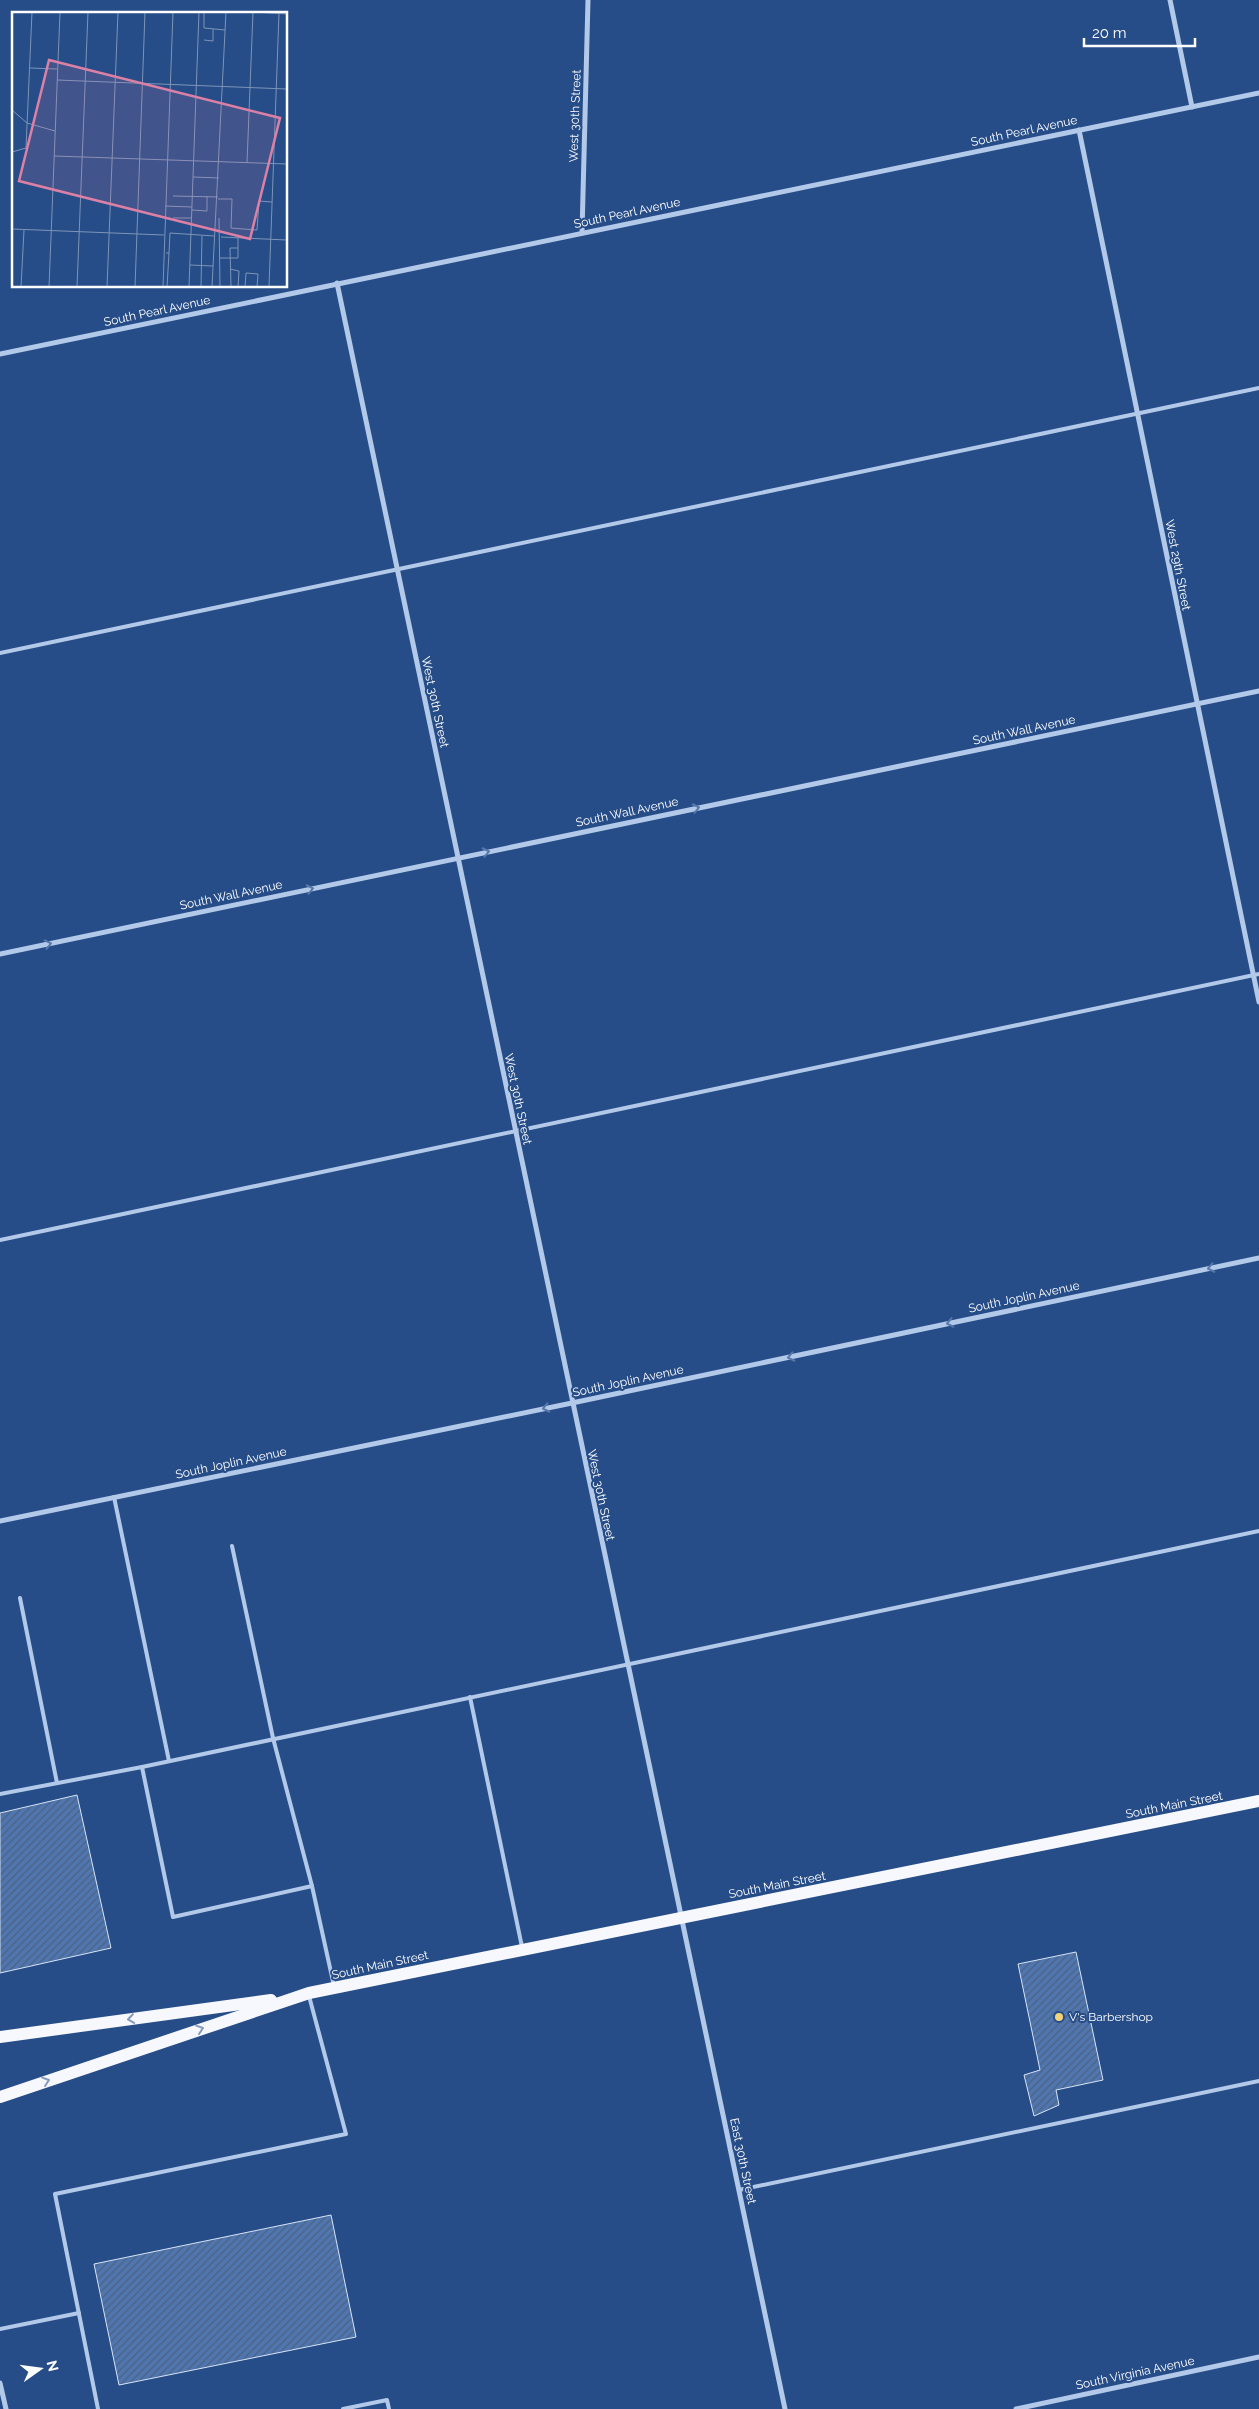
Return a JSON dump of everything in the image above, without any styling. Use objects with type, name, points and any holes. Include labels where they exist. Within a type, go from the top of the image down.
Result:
[{"type":"main road","name":"South Main Street","points":[[0,2037],[304,1994],[1259,1802]]},
{"type":"main road","name":"South Main Street","points":[[0,2097],[304,1994]]},
{"type":"street","name":"West 30th Street","points":[[582,233],[588,0]]},
{"type":"street","points":[[1170,0],[1192,107]]},
{"type":"street","name":"South Pearl Avenue","points":[[0,354],[1259,93]]},
{"type":"street","name":"West 29th Street","points":[[1079,130],[1196,704],[1256,975],[1259,1002]]},
{"type":"street","name":"West 30th Street","points":[[337,284],[681,1918]]},
{"type":"street","name":"South Wall Avenue","points":[[0,954],[1259,691]]},
{"type":"street","name":"South Joplin Avenue","points":[[0,1521],[1259,1258]]},
{"type":"street","name":"East 30th Street","points":[[681,1918],[785,2409]]},
{"type":"street","name":"South Virginia Avenue","points":[[1016,2409],[1259,2357]]},
{"type":"street","points":[[0,2382],[6,2409]]},
{"type":"lane","points":[[0,653],[1259,388]]},
{"type":"lane","points":[[0,1240],[1256,975]]},
{"type":"lane","points":[[114,1497],[169,1761]]},
{"type":"lane","points":[[0,1794],[142,1767],[1259,1531]]},
{"type":"lane","points":[[232,1546],[273,1738],[312,1886],[334,1988]]},
{"type":"lane","points":[[20,1598],[57,1783]]},
{"type":"lane","points":[[470,1698],[523,1950]]},
{"type":"lane","points":[[142,1767],[173,1917],[312,1886]]},
{"type":"lane","points":[[98,2409],[55,2194],[346,2134],[304,1994]]},
{"type":"lane","points":[[739,2190],[1259,2081]]},
{"type":"lane","points":[[0,2329],[79,2313]]},
{"type":"lane","points":[[343,2409],[387,2400],[389,2409]]},
{"type":"building","points":[[77,1795],[111,1948],[0,1973],[0,1813]]},
{"type":"building","name":"V's Barbershop","points":[[1076,1952],[1103,2080],[1056,2090],[1059,2105],[1034,2116],[1024,2075],[1040,2070],[1018,1964]]},
{"type":"building","points":[[331,2215],[356,2337],[119,2385],[94,2264]]},
{"type":"place","name":"V's Barbershop","points":[[1059,2017]]}]
